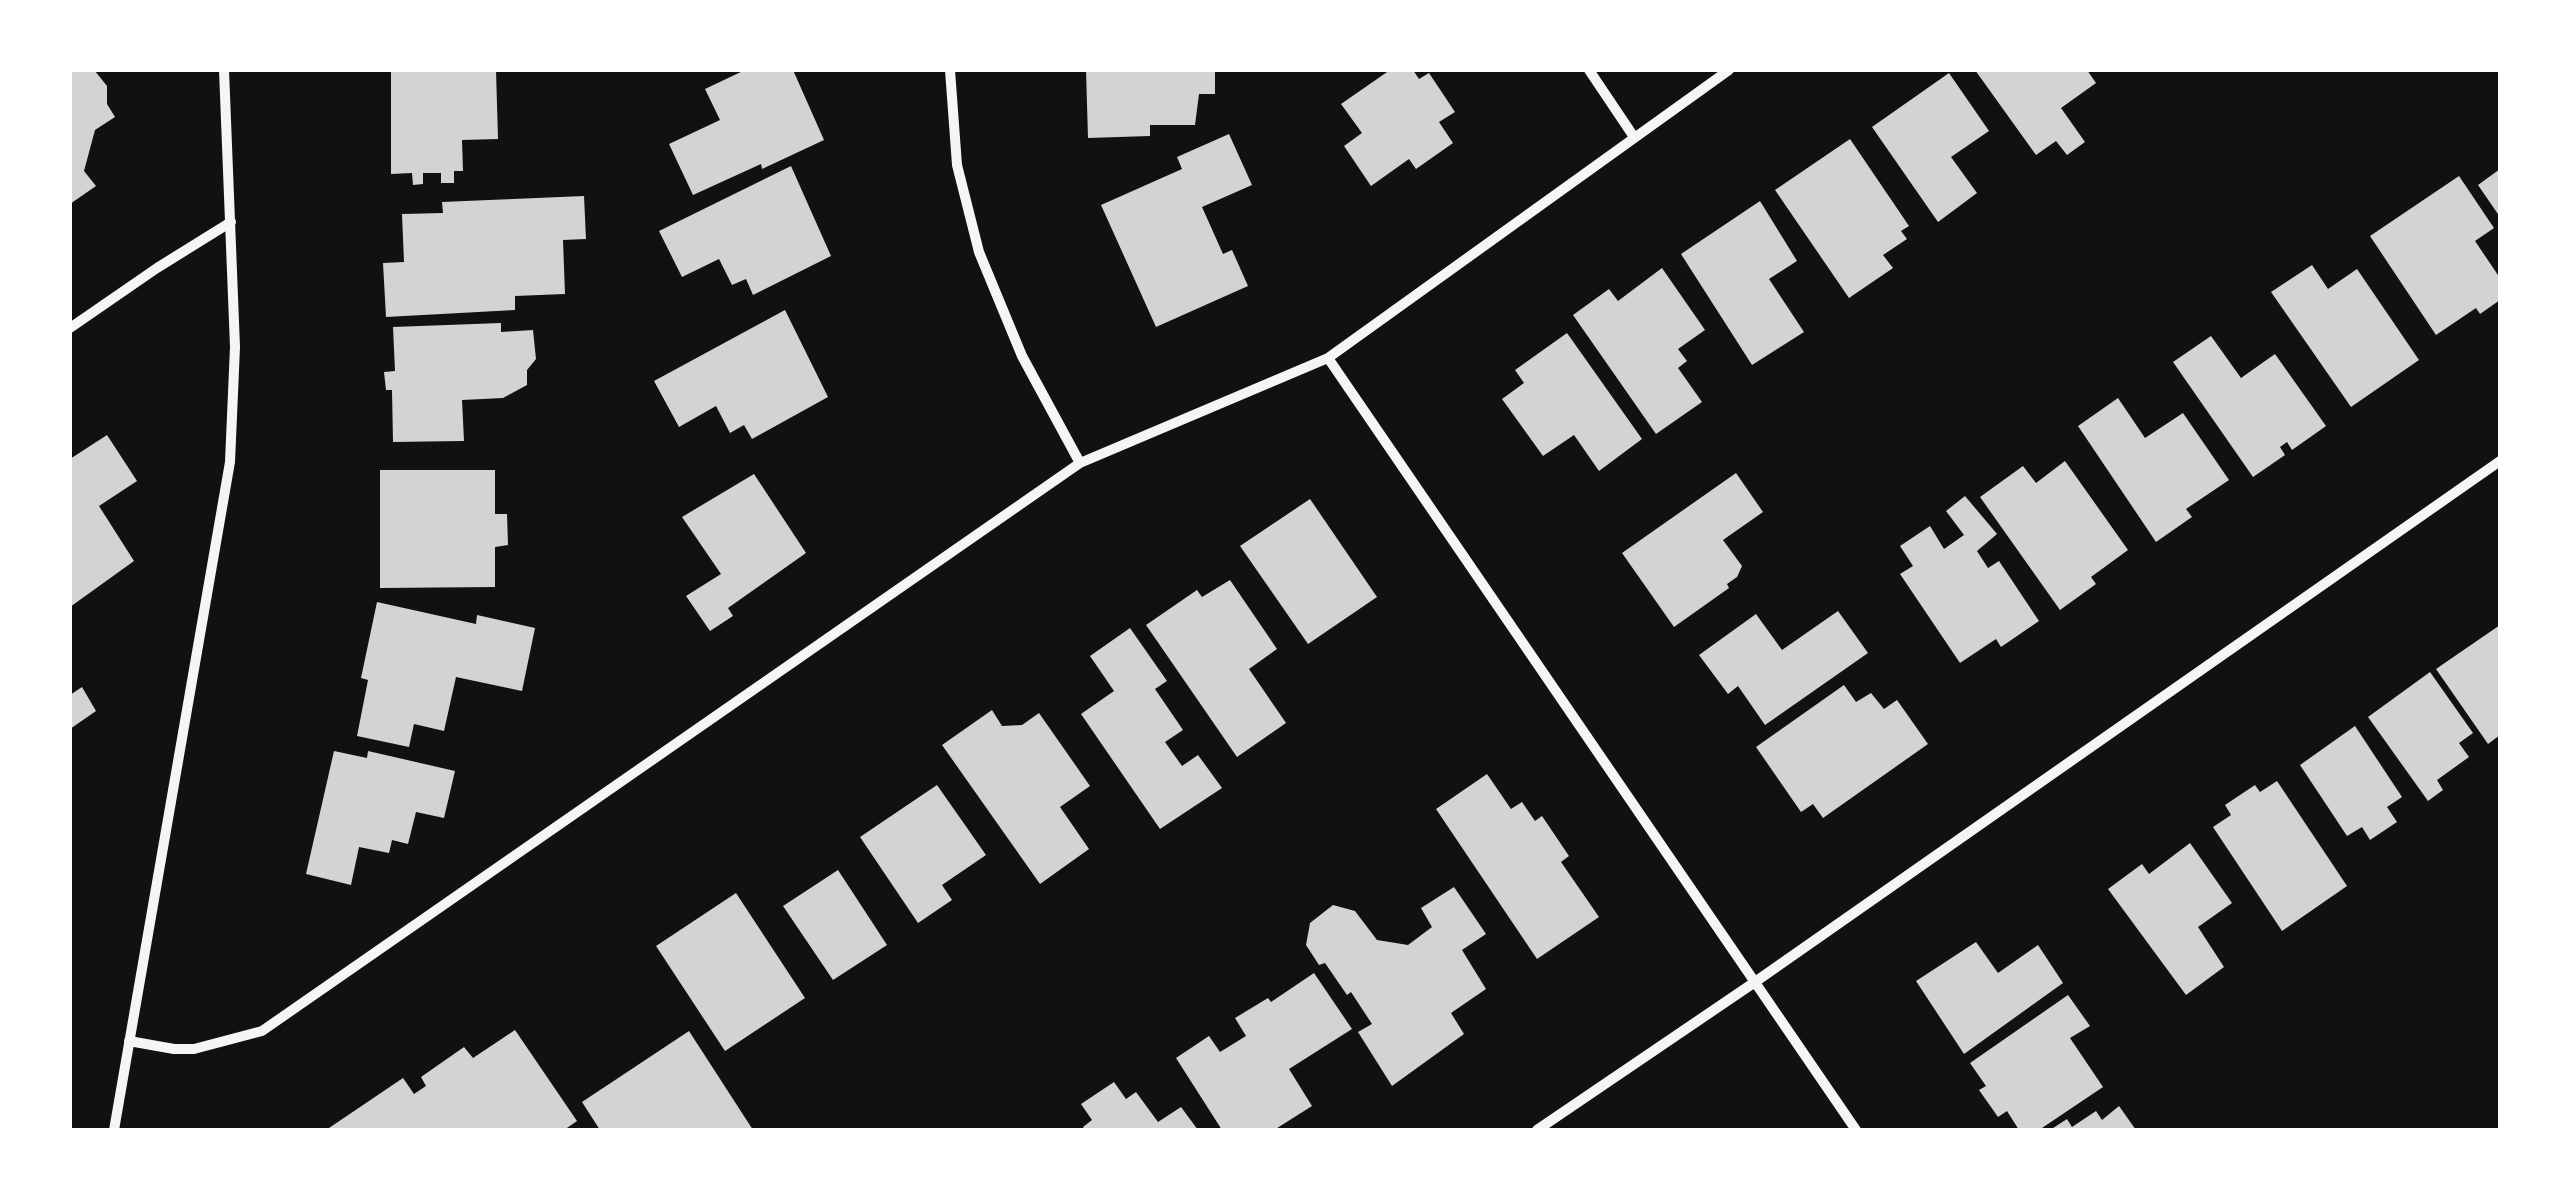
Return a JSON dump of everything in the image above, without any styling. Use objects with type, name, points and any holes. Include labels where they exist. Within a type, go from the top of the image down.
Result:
[{"type":"street","points":[[114,1130],[230,462],[235,347],[224,70]]},
{"type":"street","points":[[950,70],[957,165],[979,252],[1022,356],[1080,463]]},
{"type":"street","points":[[1590,70],[1634,137]]},
{"type":"street","points":[[128,1041],[194,1049],[262,1031],[1080,463],[1328,358],[1729,70]]},
{"type":"street","points":[[70,328],[231,222]]},
{"type":"street","points":[[1328,358],[1856,1130]]},
{"type":"street","points":[[1537,1130],[2500,461]]},
{"type":"building","points":[[70,70],[95,71],[107,86],[107,104],[115,117],[95,130],[84,171],[96,186],[70,204]]},
{"type":"building","points":[[391,70],[496,70],[498,139],[462,140],[463,171],[454,171],[454,183],[441,183],[441,173],[423,173],[423,184],[413,185],[412,173],[391,174]]},
{"type":"building","points":[[745,70],[793,70],[824,140],[693,195],[669,144],[720,120],[705,89]]},
{"type":"building","points":[[1086,70],[1215,70],[1215,94],[1199,94],[1195,125],[1150,125],[1150,136],[1088,138]]},
{"type":"building","points":[[1390,70],[1413,70],[1419,79],[1429,73],[1455,112],[1439,122],[1453,143],[1416,169],[1409,159],[1371,186],[1344,146],[1362,133],[1341,104]]},
{"type":"building","points":[[1975,70],[2087,70],[2096,83],[2061,108],[2085,142],[2067,155],[2056,141],[2036,155]]},
{"type":"building","points":[[1949,73],[1989,131],[1951,157],[1977,193],[1938,222],[1872,127]]},
{"type":"building","points":[[1229,134],[1252,185],[1202,207],[1223,254],[1232,250],[1248,286],[1156,327],[1101,205],[1182,169],[1177,157]]},
{"type":"building","points":[[1850,139],[1909,226],[1901,231],[1907,239],[1883,255],[1893,268],[1849,298],[1775,190]]},
{"type":"building","points":[[791,166],[831,256],[753,295],[746,279],[732,285],[719,259],[682,277],[659,231]]},
{"type":"building","points":[[2500,169],[2500,217],[2478,185]]},
{"type":"building","points":[[2459,176],[2494,228],[2475,241],[2500,278],[2500,300],[2480,314],[2476,308],[2436,335],[2370,236]]},
{"type":"building","points":[[584,196],[586,239],[563,240],[565,294],[515,296],[515,310],[386,317],[383,263],[404,262],[402,214],[443,213],[442,202]]},
{"type":"building","points":[[1760,201],[1797,261],[1769,279],[1804,332],[1752,365],[1681,254]]},
{"type":"building","points":[[2312,265],[2328,289],[2357,269],[2419,360],[2351,407],[2271,292]]},
{"type":"building","points":[[1662,268],[1705,330],[1678,349],[1687,361],[1678,368],[1702,402],[1656,434],[1573,315],[1609,289],[1618,301]]},
{"type":"building","points":[[785,310],[828,397],[752,439],[744,425],[730,433],[716,406],[679,427],[654,381]]},
{"type":"building","points":[[501,323],[501,332],[533,330],[536,359],[527,370],[527,385],[503,398],[462,400],[464,441],[393,442],[392,390],[386,390],[384,372],[395,371],[393,327]]},
{"type":"building","points":[[1567,333],[1642,439],[1599,471],[1574,435],[1543,456],[1502,399],[1524,383],[1515,370]]},
{"type":"building","points":[[2211,336],[2241,378],[2275,354],[2326,426],[2292,450],[2287,442],[2280,447],[2285,455],[2253,477],[2173,362]]},
{"type":"building","points":[[2118,398],[2145,438],[2183,413],[2229,480],[2186,509],[2192,517],[2156,542],[2078,426]]},
{"type":"building","points":[[107,435],[137,481],[99,506],[134,561],[70,607],[70,459]]},
{"type":"building","points":[[2065,461],[2128,550],[2091,577],[2096,584],[2060,610],[1980,497],[2023,466],[2036,483]]},
{"type":"building","points":[[380,470],[495,470],[495,514],[507,514],[508,545],[495,547],[495,587],[380,588]]},
{"type":"building","points":[[1736,473],[1763,512],[1723,540],[1742,566],[1737,577],[1727,584],[1729,588],[1674,627],[1622,553]]},
{"type":"building","points":[[754,474],[806,553],[728,608],[733,616],[710,631],[686,596],[721,574],[682,517]]},
{"type":"building","points":[[1965,496],[1997,534],[1977,551],[1988,568],[1999,561],[2039,621],[2001,647],[1996,639],[1960,663],[1900,574],[1913,566],[1900,546],[1930,526],[1944,549],[1964,535],[1946,511]]},
{"type":"building","points":[[1310,499],[1377,597],[1308,644],[1240,546]]},
{"type":"building","points":[[1230,580],[1277,649],[1249,669],[1286,723],[1237,757],[1146,625],[1197,590],[1202,597]]},
{"type":"building","points":[[377,602],[476,624],[477,615],[535,628],[522,691],[456,677],[444,731],[414,724],[409,747],[357,736],[368,680],[361,678]]},
{"type":"building","points":[[1838,611],[1868,653],[1765,725],[1738,686],[1728,694],[1699,655],[1756,614],[1782,650]]},
{"type":"building","points":[[2500,625],[2500,735],[2488,744],[2436,669]]},
{"type":"building","points":[[1130,628],[1167,681],[1155,689],[1183,730],[1165,742],[1182,766],[1198,755],[1222,788],[1160,829],[1081,714],[1114,691],[1090,656]]},
{"type":"building","points":[[2430,672],[2473,733],[2459,743],[2469,757],[2437,780],[2443,790],[2428,801],[2368,717]]},
{"type":"building","points":[[1844,685],[1856,702],[1871,693],[1884,709],[1897,700],[1928,744],[1823,818],[1813,804],[1801,812],[1756,747]]},
{"type":"building","points":[[82,687],[96,711],[70,729],[70,695]]},
{"type":"building","points":[[992,710],[1002,726],[1022,725],[1039,713],[1090,786],[1060,807],[1089,849],[1040,884],[942,745]]},
{"type":"building","points":[[2355,726],[2402,797],[2387,807],[2397,822],[2370,840],[2362,827],[2347,836],[2300,765]]},
{"type":"building","points":[[334,751],[367,758],[368,751],[455,771],[444,818],[416,812],[408,844],[392,840],[389,853],[359,847],[351,885],[306,874]]},
{"type":"building","points":[[1487,774],[1511,809],[1522,802],[1535,821],[1542,816],[1569,856],[1561,862],[1599,917],[1537,959],[1436,809]]},
{"type":"building","points":[[2277,781],[2347,886],[2282,931],[2213,827],[2231,815],[2225,805],[2255,785],[2260,792]]},
{"type":"building","points":[[937,785],[986,855],[942,885],[952,900],[918,923],[860,837]]},
{"type":"building","points":[[2190,843],[2232,903],[2198,927],[2224,967],[2186,995],[2108,889],[2142,864],[2149,874]]},
{"type":"building","points":[[838,870],[887,945],[833,980],[783,906]]},
{"type":"building","points":[[1454,887],[1486,934],[1462,950],[1486,989],[1451,1013],[1464,1034],[1392,1086],[1358,1032],[1372,1024],[1351,992],[1347,995],[1325,963],[1319,965],[1306,945],[1310,923],[1333,905],[1355,911],[1377,940],[1408,945],[1432,927],[1421,908]]},
{"type":"building","points":[[736,893],[805,998],[725,1051],[656,946]]},
{"type":"building","points":[[1976,942],[1998,973],[2038,945],[2063,983],[1964,1054],[1916,981]]},
{"type":"building","points":[[1314,973],[1352,1029],[1289,1069],[1312,1106],[1274,1130],[1222,1130],[1176,1058],[1209,1036],[1220,1052],[1246,1036],[1235,1018],[1268,998],[1271,1002]]},
{"type":"building","points":[[2068,995],[2090,1026],[2070,1038],[2103,1087],[2039,1130],[2019,1130],[2007,1111],[1998,1117],[1979,1090],[1986,1086],[1970,1063]]},
{"type":"building","points":[[515,1030],[577,1121],[564,1130],[326,1130],[403,1078],[414,1094],[426,1086],[421,1077],[464,1047],[473,1058]]},
{"type":"building","points":[[689,1031],[753,1130],[600,1130],[582,1102]]},
{"type":"building","points":[[1114,1082],[1126,1099],[1136,1092],[1158,1122],[1181,1107],[1198,1130],[1085,1130],[1083,1127],[1092,1120],[1081,1104]]},
{"type":"building","points":[[2119,1106],[2136,1130],[2050,1130],[2067,1119],[2072,1127],[2096,1111],[2102,1120]]}]
